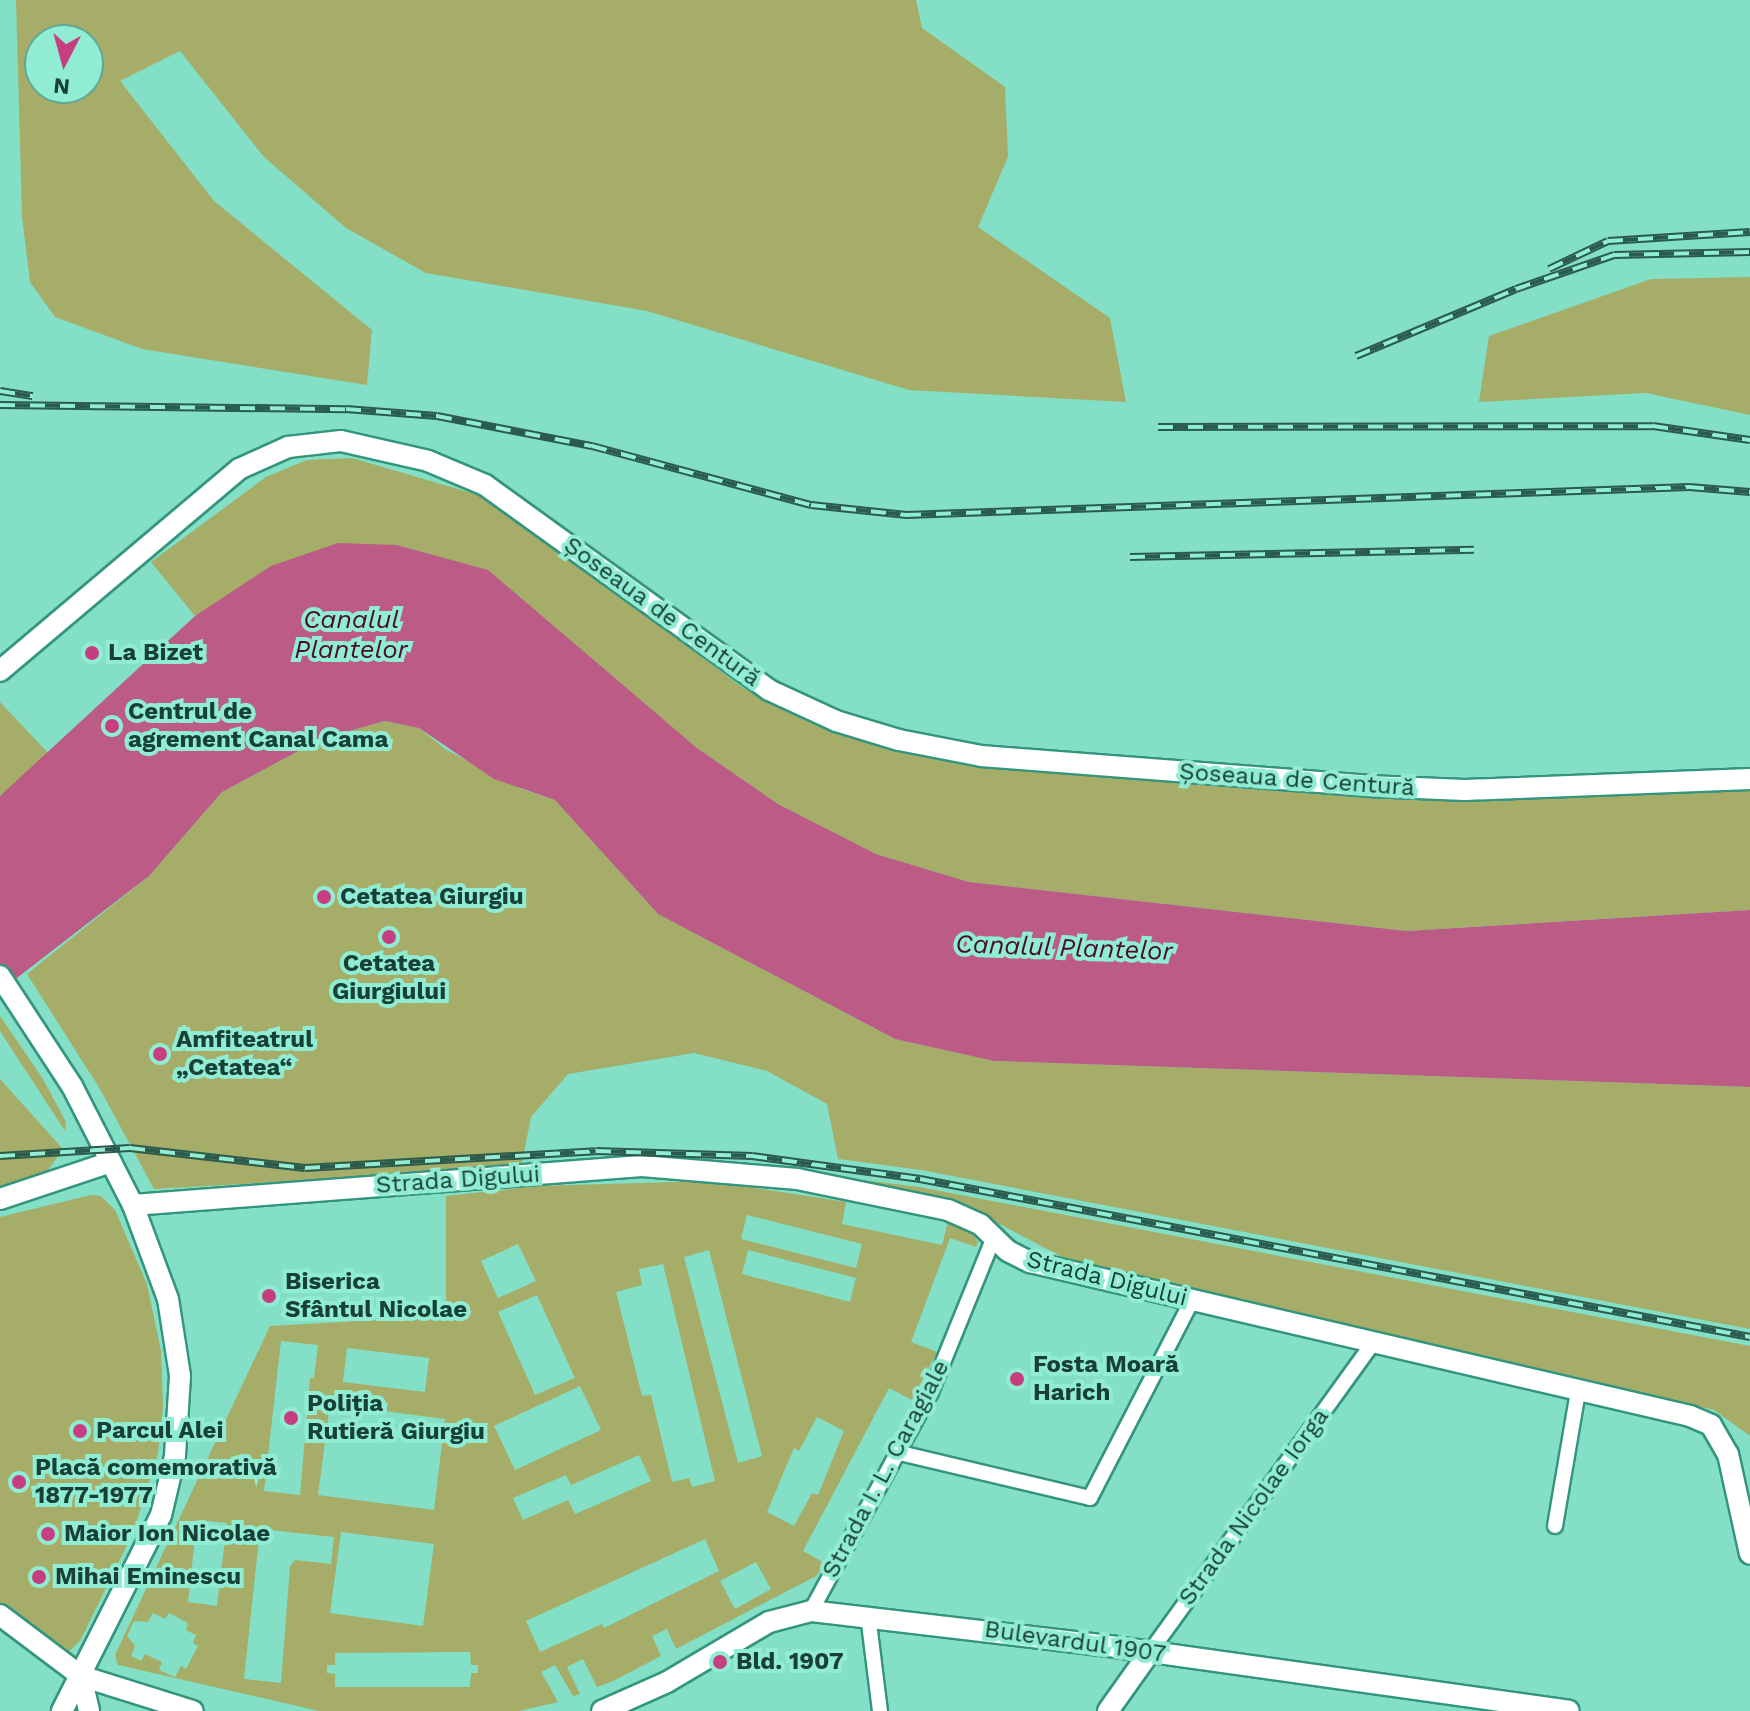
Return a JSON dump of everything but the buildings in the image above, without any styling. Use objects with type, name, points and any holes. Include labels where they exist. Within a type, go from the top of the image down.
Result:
[{"type":"main road","name":"Șoseaua de Centură","points":[[0,671],[239,469],[288,447],[341,441],[428,461],[485,485],[769,690],[836,721],[899,740],[981,756],[1368,786],[1465,790],[1750,779]]},
{"type":"main road","points":[[0,976],[72,1086],[133,1205],[173,1320],[180,1376],[178,1429],[169,1489],[156,1527],[62,1711]]},
{"type":"main road","points":[[0,1199],[111,1162]]},
{"type":"main road","name":"Strada Digului","points":[[133,1205],[642,1166],[737,1171],[825,1184],[958,1213],[1030,1262],[1711,1425],[1728,1454],[1750,1554]]},
{"type":"main road","name":"Bulevardul 1907","points":[[602,1711],[667,1682],[769,1622],[811,1611],[868,1615],[1150,1652],[1569,1711]]},
{"type":"main road","points":[[0,1615],[81,1676],[193,1711]]},
{"type":"main road","name":"Strada Nicolae Iorga","points":[[1108,1711],[1150,1652]]},
{"type":"main road","points":[[81,1676],[89,1711]]},
{"type":"street","name":"Strada I. L. Caragiale","points":[[811,1611],[900,1453],[941,1368],[994,1237]]},
{"type":"street","points":[[900,1453],[1090,1498],[1192,1300]]},
{"type":"street","name":"Strada Nicolae Iorga","points":[[1150,1652],[1372,1344]]},
{"type":"street","points":[[1555,1526],[1578,1391]]},
{"type":"street","points":[[868,1615],[880,1711]]},
{"type":"green space","points":[[16,0],[916,0],[922,28],[1005,87],[1008,157],[978,227],[1110,318],[1126,402],[909,390],[647,311],[426,273],[346,228],[264,157],[180,51],[120,81],[214,201],[372,330],[367,385],[142,349],[55,317],[30,282],[22,216]]},
{"type":"green space","points":[[1750,277],[1750,415],[1646,393],[1479,402],[1489,336],[1651,279]]},
{"type":"green space","points":[[352,458],[492,499],[743,688],[823,726],[920,753],[1469,802],[1750,788],[1750,910],[1407,931],[969,882],[876,854],[778,804],[697,748],[487,570],[397,545],[234,592],[195,616],[151,562],[266,477],[307,460]]},
{"type":"green space","points":[[0,702],[49,754],[0,796]]},
{"type":"green space","points":[[385,721],[419,728],[445,749],[519,788],[555,800],[658,914],[895,1039],[994,1061],[1750,1087],[1750,1329],[921,1170],[838,1159],[827,1104],[767,1071],[694,1053],[568,1074],[531,1117],[521,1168],[154,1189],[100,1089],[27,974],[149,876],[222,792],[321,739]]},
{"type":"green space","points":[[0,1016],[43,1079],[66,1122],[65,1131],[0,1031]]},
{"type":"green space","points":[[0,1079],[63,1149],[44,1176],[0,1192]]},
{"type":"green space","points":[[839,1177],[919,1187],[1750,1346],[1750,1436],[1714,1410],[1068,1260],[986,1217],[839,1181]]},
{"type":"green space","points":[[709,1181],[846,1202],[842,1224],[942,1245],[948,1222],[970,1231],[978,1242],[976,1247],[950,1238],[911,1342],[937,1352],[912,1400],[889,1388],[803,1551],[826,1564],[816,1576],[676,1649],[667,1629],[652,1636],[661,1656],[597,1687],[583,1659],[567,1667],[580,1694],[573,1696],[555,1665],[541,1672],[558,1702],[519,1711],[319,1711],[118,1665],[115,1655],[270,1326],[446,1316],[446,1196],[536,1186]],"holes":[[[747,1215],[862,1244],[856,1268],[741,1239]],[[518,1244],[536,1281],[498,1298],[481,1261]],[[709,1250],[762,1456],[738,1463],[684,1257]],[[748,1250],[856,1278],[850,1302],[742,1274]],[[663,1264],[715,1481],[692,1487],[689,1478],[672,1482],[651,1395],[642,1396],[616,1292],[642,1285],[639,1269]],[[537,1295],[575,1378],[535,1395],[498,1312]],[[281,1341],[318,1345],[314,1378],[310,1378],[300,1495],[264,1491]],[[347,1348],[429,1358],[425,1392],[343,1382]],[[580,1386],[601,1430],[515,1470],[494,1426]],[[330,1404],[445,1419],[434,1510],[318,1495]],[[817,1417],[844,1431],[818,1495],[812,1493],[794,1526],[767,1512],[794,1448],[799,1451]],[[639,1455],[651,1481],[575,1514],[568,1500],[523,1520],[513,1498],[566,1475],[571,1485]],[[197,1520],[227,1523],[217,1606],[188,1602]],[[260,1529],[334,1537],[331,1564],[295,1560],[290,1566],[281,1683],[244,1679]],[[341,1532],[434,1544],[423,1626],[330,1613]],[[705,1539],[719,1571],[604,1628],[602,1624],[540,1652],[526,1621]],[[756,1562],[771,1589],[735,1609],[720,1581]],[[153,1613],[165,1619],[169,1613],[188,1623],[186,1630],[196,1635],[193,1643],[198,1646],[186,1669],[181,1666],[175,1677],[159,1670],[162,1662],[145,1654],[141,1661],[131,1656],[135,1646],[127,1636],[134,1621],[148,1622]],[[470,1652],[471,1665],[478,1665],[478,1673],[471,1673],[470,1687],[335,1687],[335,1674],[327,1673],[327,1665],[335,1665],[335,1653]]]},
{"type":"green space","name":"Parcul Alei","points":[[91,1195],[101,1196],[115,1210],[147,1284],[161,1351],[163,1407],[158,1454],[133,1533],[80,1641],[59,1661],[0,1615],[0,1217]]},
{"type":"water","name":"Canalul Plantelor","points":[[338,543],[397,545],[488,570],[697,748],[778,804],[876,854],[969,882],[1407,931],[1750,910],[1750,1087],[994,1061],[895,1039],[658,914],[555,800],[494,779],[419,728],[385,721],[321,739],[222,792],[149,876],[0,991],[0,796],[195,616],[271,566]]},
{"type":"railway","points":[[1549,269],[1608,241],[1750,232]]},
{"type":"railway","points":[[1356,356],[1516,289],[1614,255],[1750,252]]},
{"type":"railway","points":[[0,391],[33,396]]},
{"type":"railway","points":[[0,405],[346,409],[437,416],[592,446],[811,505],[906,515],[1689,487],[1750,492]]},
{"type":"railway","points":[[1158,427],[1653,426],[1750,440]]},
{"type":"railway","points":[[1130,557],[1474,550]]},
{"type":"railway","points":[[0,1156],[130,1148],[305,1168],[596,1151],[752,1156],[920,1179],[1750,1337]]},
{"type":"place","name":"La Bizet","points":[[92,653]]},
{"type":"place","name":"Centrul de agrement Canal Cama","points":[[112,726]]},
{"type":"place","name":"Cetatea Giurgiu","points":[[324,897]]},
{"type":"place","name":"Cetatea Giurgiului","points":[[389,937]]},
{"type":"place","name":"Amfiteatrul „Cetatea“","points":[[160,1054]]},
{"type":"place","name":"Biserica Sfântul Nicolae","points":[[269,1296]]},
{"type":"place","name":"Fosta Moară Harich","points":[[1017,1379]]},
{"type":"place","name":"Poliția Rutieră Giurgiu","points":[[291,1418]]},
{"type":"place","name":"Parcul Alei","points":[[80,1431]]},
{"type":"place","name":"Placă comemorativă 1877-1977","points":[[19,1482]]},
{"type":"place","name":"Maior Ion Nicolae","points":[[48,1534]]},
{"type":"place","name":"Mihai Eminescu","points":[[39,1577]]},
{"type":"place","name":"Bld. 1907","points":[[720,1662]]}]
